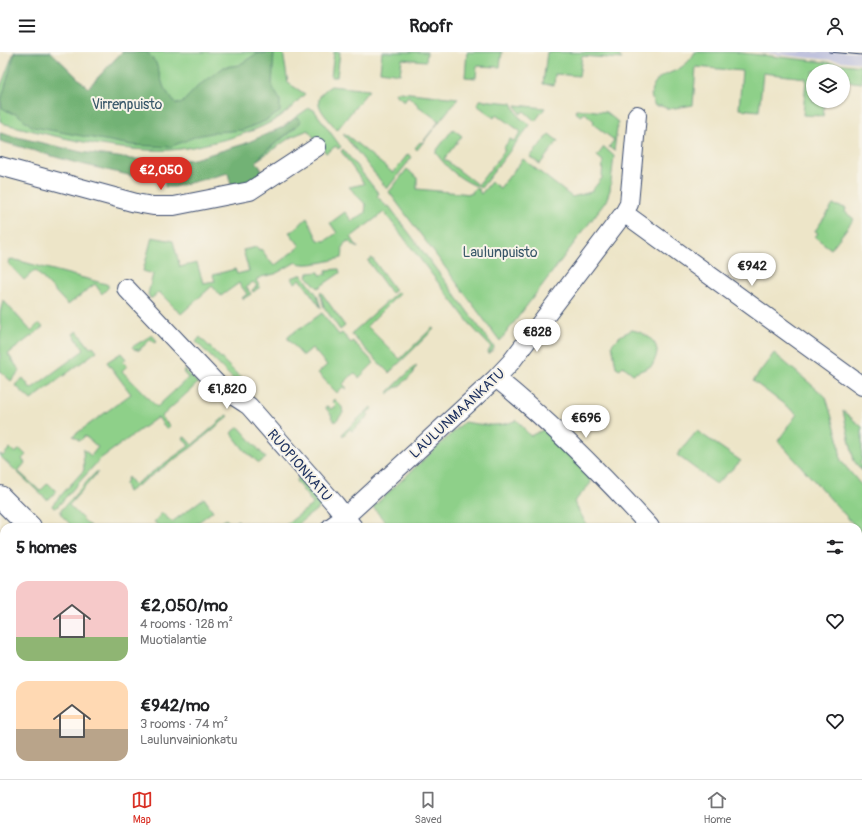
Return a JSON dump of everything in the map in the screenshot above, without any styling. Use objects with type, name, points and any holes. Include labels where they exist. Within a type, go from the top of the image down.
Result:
[{"type":"main road","points":[[0,497],[26,523]]},
{"type":"street","name":"LAULUNMAANKATU","points":[[344,523],[511,362],[624,213],[629,204],[637,115]]},
{"type":"street","points":[[0,166],[136,203],[153,206],[174,206],[250,191],[317,147]]},
{"type":"street","points":[[624,213],[862,386]]},
{"type":"street","name":"RUOPIONKATU","points":[[126,288],[216,383],[227,393],[248,406],[342,523]]},
{"type":"street","points":[[496,378],[523,400],[607,480],[646,523]]},
{"type":"shaded area","points":[[754,52],[862,52],[862,63],[800,57]]},
{"type":"green space","name":"Virrenpuisto","points":[[14,52],[51,52],[88,88],[122,52],[283,52],[288,83],[305,94],[288,111],[272,122],[250,132],[227,139],[192,147],[170,150],[128,149],[107,146],[46,134],[5,124],[0,121],[0,88]]},
{"type":"green space","name":"Virrenpuisto","points":[[15,52],[51,52],[88,88],[122,52],[147,52],[156,63],[164,88],[175,103],[181,104],[198,86],[224,67],[239,65],[256,54],[274,52],[272,86],[280,100],[280,112],[265,121],[243,130],[216,132],[197,136],[170,147],[131,145],[33,127],[17,114],[11,113],[2,108],[1,101]]},
{"type":"green space","points":[[334,52],[340,52],[337,77],[331,77]]},
{"type":"green space","points":[[382,52],[427,52],[426,61],[402,59],[400,74],[380,71]]},
{"type":"green space","points":[[467,52],[502,52],[500,67],[477,66],[476,78],[465,77]]},
{"type":"green space","points":[[547,52],[617,53],[622,59],[582,56],[579,76],[555,74],[554,85],[543,84]]},
{"type":"green space","points":[[695,52],[733,52],[844,64],[806,64],[806,78],[763,73],[759,111],[739,109],[742,71],[696,67],[693,105],[669,109],[661,106],[655,106],[651,93],[654,84],[661,77],[679,69]]},
{"type":"green space","points":[[850,65],[862,66],[862,83],[850,82]]},
{"type":"green space","points":[[806,78],[806,108],[824,108],[823,116],[803,115]]},
{"type":"green space","points":[[331,86],[369,90],[337,130],[323,113],[319,102],[320,97]]},
{"type":"green space","points":[[396,92],[458,98],[417,150],[415,148],[420,142],[422,143],[439,121],[418,106],[408,96],[404,101],[395,94]]},
{"type":"green space","points":[[480,100],[512,103],[519,117],[530,125],[481,188],[467,182],[456,174],[436,153],[453,129],[462,136],[444,159],[478,185],[505,150],[503,149],[510,139],[514,141],[521,132],[497,114],[494,118],[477,105]]},
{"type":"green space","points":[[516,105],[545,108],[535,121],[524,111],[520,114]]},
{"type":"green space","points":[[309,108],[314,110],[341,147],[338,149],[336,146],[326,153],[308,130],[291,137],[256,161],[300,123],[300,120],[296,117]]},
{"type":"green space","points":[[576,109],[606,112],[618,122],[614,151],[609,147],[614,140],[593,124],[594,121],[585,113],[581,116],[575,112]]},
{"type":"green space","points":[[296,117],[300,120],[300,123],[256,161],[263,172],[253,182],[231,185],[228,173],[174,187],[165,187],[165,179],[145,179],[73,162],[0,141],[0,133],[81,152],[132,159],[174,161],[194,159],[244,144],[283,127]]},
{"type":"green space","points":[[344,133],[393,173],[408,154],[412,157],[387,189],[343,134]]},
{"type":"green space","points":[[549,134],[558,141],[540,164],[530,157]]},
{"type":"green space","name":"Laulunpuisto","points":[[604,147],[614,156],[610,190],[606,201],[500,341],[389,192],[407,169],[417,178],[417,189],[471,194],[475,188],[480,190],[479,191],[481,194],[491,182],[500,188],[523,159],[572,197],[591,192],[602,178],[603,161],[597,156]]},
{"type":"green space","points":[[343,149],[379,194],[377,196],[387,207],[389,206],[494,347],[489,354],[488,352],[491,347],[473,328],[384,212],[351,237],[358,248],[348,241],[344,244],[342,258],[312,264],[300,264],[296,262],[275,274],[261,277],[256,280],[260,287],[253,292],[252,290],[257,286],[253,282],[246,287],[251,294],[243,299],[242,298],[247,294],[239,283],[221,296],[212,286],[181,314],[159,292],[150,298],[148,294],[153,274],[143,271],[152,237],[173,241],[180,267],[197,263],[203,283],[215,281],[213,275],[235,269],[237,274],[249,271],[243,250],[257,247],[259,250],[261,249],[274,266],[300,246],[289,232],[297,228],[307,218],[318,240],[325,241],[337,233],[330,223],[345,212],[352,221],[365,213],[366,205],[349,187],[364,184],[341,151]]},
{"type":"green space","points":[[833,205],[846,208],[845,212],[854,219],[831,249],[815,237],[818,233],[815,231]]},
{"type":"green space","points":[[372,258],[395,290],[391,293],[368,261]]},
{"type":"green space","points":[[12,259],[106,284],[108,285],[108,288],[102,294],[95,284],[68,305],[35,270],[24,280],[8,263],[9,260]]},
{"type":"green space","points":[[339,269],[340,273],[318,288],[307,276],[308,273],[319,272],[320,275],[327,274],[326,270]]},
{"type":"green space","points":[[302,275],[317,295],[321,308],[300,279],[295,283],[291,278]]},
{"type":"green space","points":[[321,292],[345,326],[340,330],[324,307]]},
{"type":"green space","points":[[398,292],[399,294],[367,326],[400,359],[432,328],[434,329],[389,373],[352,335],[352,333]]},
{"type":"green space","points":[[3,300],[31,331],[39,323],[43,327],[8,354],[20,371],[11,381],[0,371],[0,333],[2,327],[0,326],[0,313]]},
{"type":"green space","points":[[322,313],[339,335],[342,333],[351,343],[353,341],[374,363],[359,378],[354,373],[343,384],[347,388],[346,389],[343,387],[337,393],[318,373],[327,365],[312,348],[302,355],[288,339],[288,337],[298,329]]},
{"type":"green space","points":[[632,330],[649,337],[657,348],[657,353],[652,366],[633,374],[623,366],[620,369],[616,367],[612,344],[620,336]]},
{"type":"green space","points":[[77,331],[90,348],[93,346],[97,351],[31,400],[15,385],[23,378],[31,389],[84,350],[73,334]]},
{"type":"green space","points":[[152,335],[157,341],[155,343],[151,339],[138,351],[132,347]]},
{"type":"green space","points":[[200,337],[244,381],[240,386],[196,342]]},
{"type":"green space","points":[[121,353],[126,359],[123,362],[127,366],[122,371],[157,407],[188,378],[183,372],[185,370],[198,383],[161,417],[170,426],[166,429],[158,417],[100,459],[57,507],[54,508],[52,506],[53,504],[84,470],[83,449],[91,456],[98,447],[85,436],[80,441],[73,436],[131,394],[107,362]]},
{"type":"green space","points":[[774,353],[826,397],[838,438],[841,461],[862,486],[862,523],[852,523],[778,441],[797,414],[753,381]]},
{"type":"green space","points":[[416,365],[417,366],[413,371],[414,373],[397,388],[396,387],[388,394],[387,393]]},
{"type":"green space","points":[[334,399],[342,407],[343,413],[335,422],[325,407],[327,406],[331,409],[336,405],[332,401]]},
{"type":"green space","points":[[371,407],[373,408],[367,413],[369,415],[352,431],[350,429],[343,436],[342,434]]},
{"type":"green space","points":[[843,411],[862,427],[862,460],[860,463],[862,465],[862,471],[854,461]]},
{"type":"green space","points":[[227,415],[229,416],[192,447],[128,492],[125,484],[128,477],[134,485],[189,446],[183,438],[185,437],[192,445]]},
{"type":"green space","points":[[517,420],[530,436],[547,428],[584,465],[591,483],[574,502],[586,523],[386,523],[373,507],[464,422],[484,425],[510,423]]},
{"type":"green space","points":[[239,427],[266,458],[259,463],[245,451],[231,433]]},
{"type":"green space","points":[[697,431],[741,461],[716,484],[677,455]]},
{"type":"green space","points":[[10,448],[15,453],[20,449],[26,455],[22,459],[25,463],[18,471],[40,491],[48,483],[56,491],[49,499],[46,499],[0,456],[0,454],[3,456]]},
{"type":"green space","points":[[96,472],[98,472],[69,505],[87,523],[69,523],[61,515],[61,510]]},
{"type":"green space","points":[[302,473],[324,504],[299,523],[288,523],[313,504],[296,481]]},
{"type":"green space","points":[[204,498],[213,511],[197,523],[154,522],[162,513],[172,522]]},
{"type":"green space","points":[[226,519],[229,523],[221,523]]},
{"type":"tram line","points":[[829,52],[862,55]]}]
